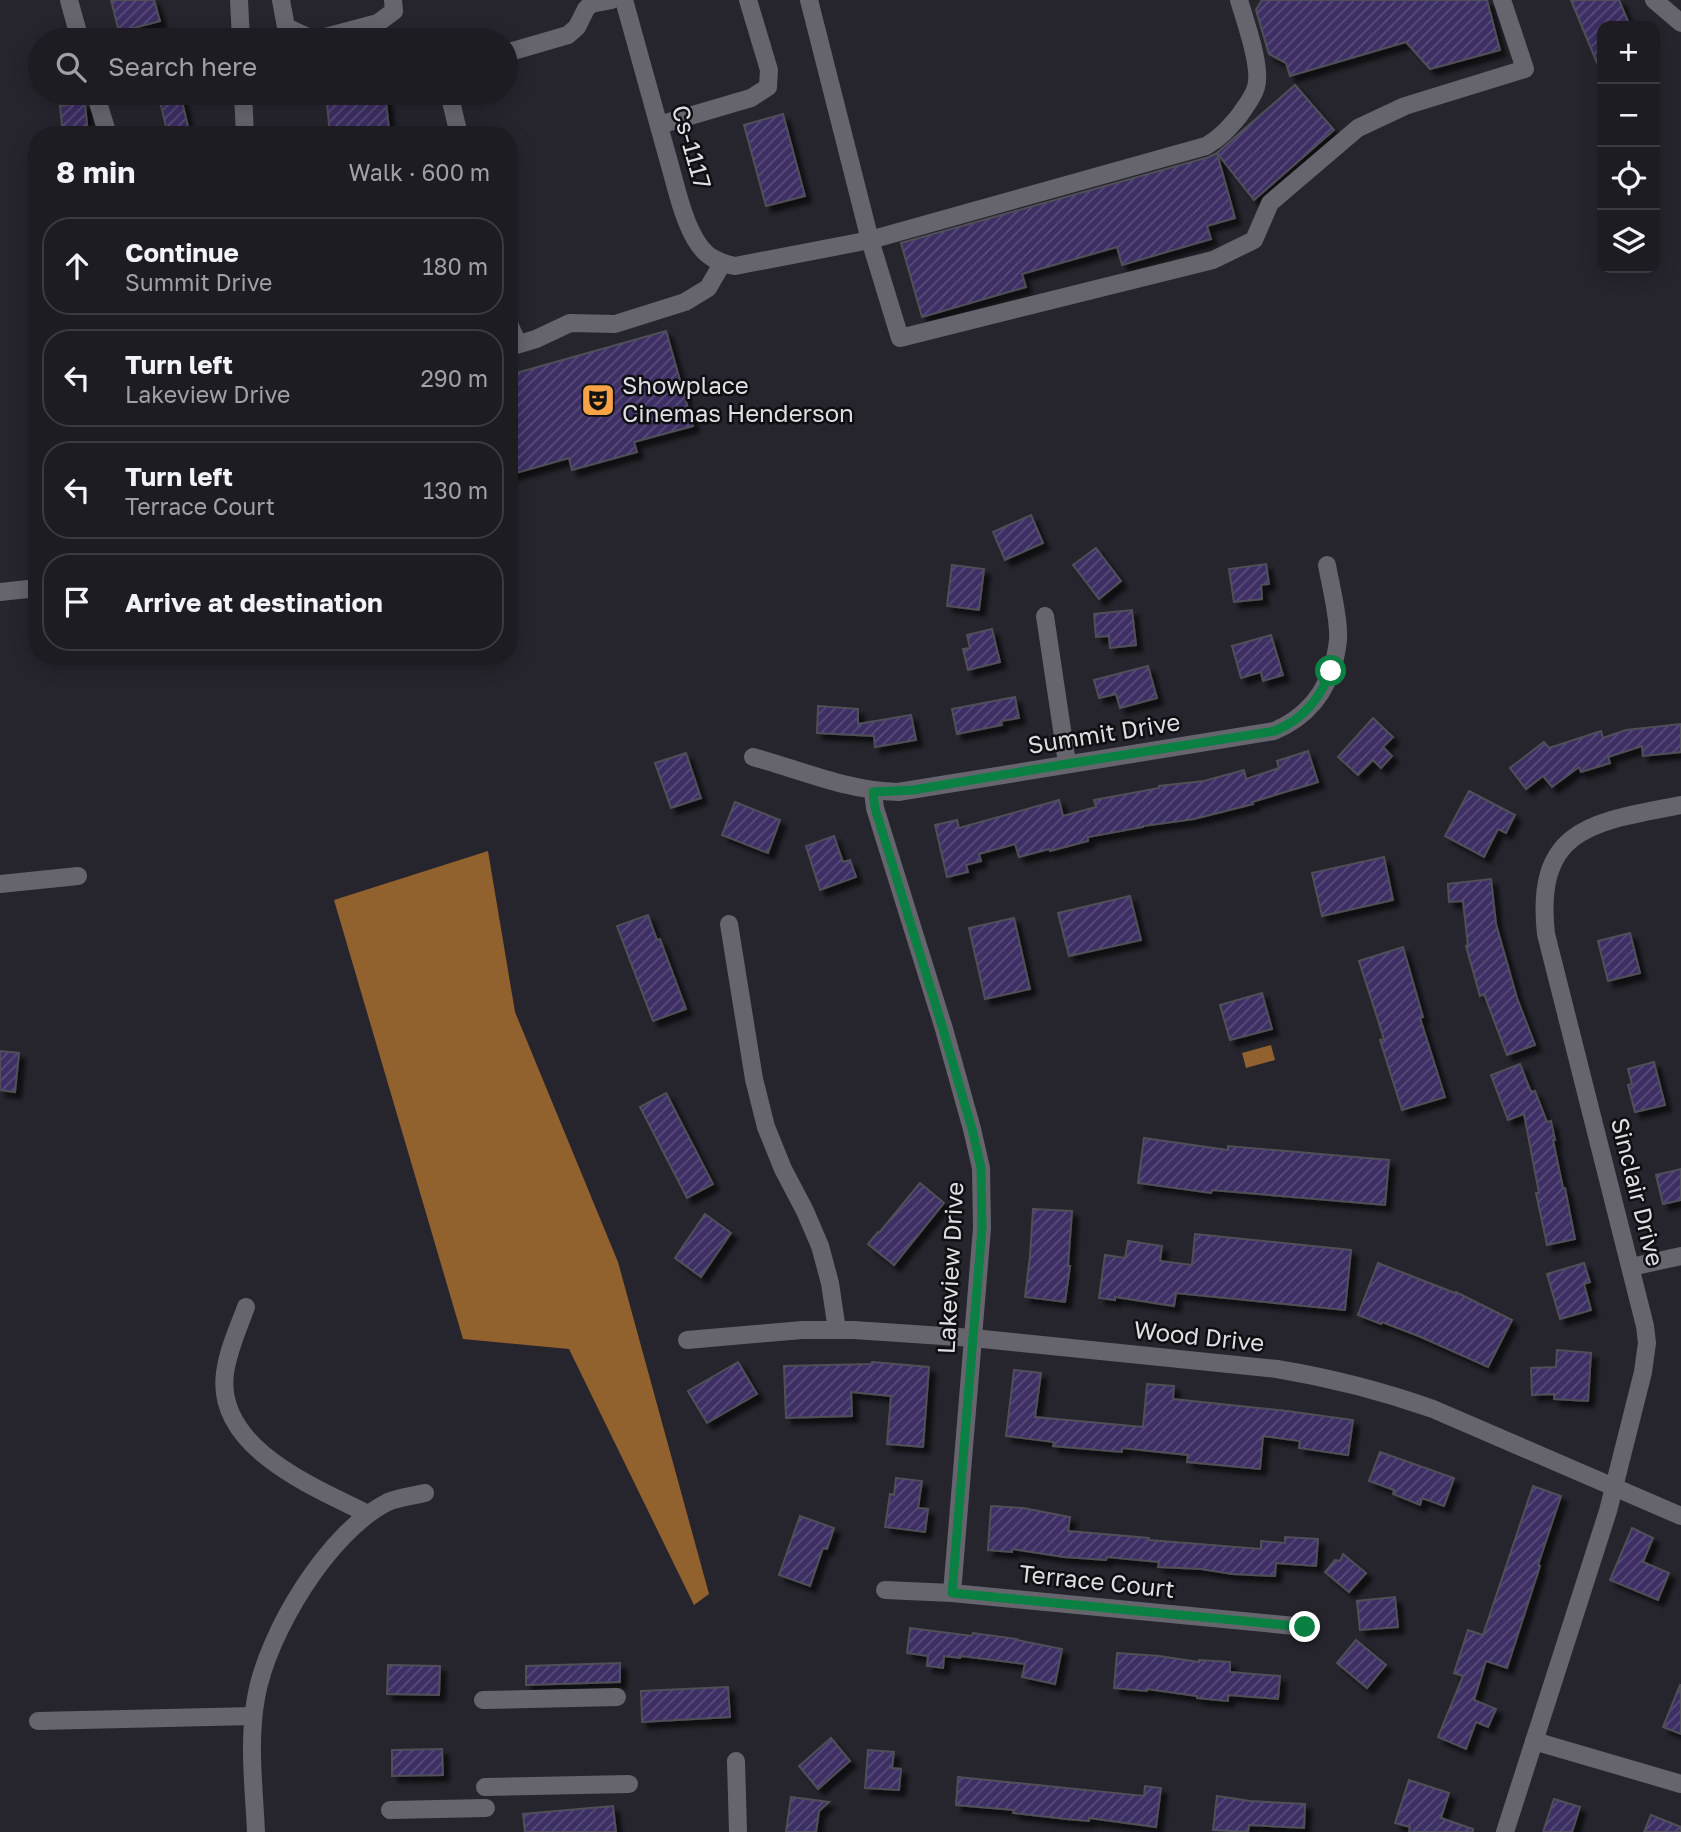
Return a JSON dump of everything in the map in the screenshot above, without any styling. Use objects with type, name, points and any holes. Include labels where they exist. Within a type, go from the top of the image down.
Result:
[{"type":"street","points":[[69,0],[77,28]]},
{"type":"street","points":[[239,0],[240,28]]},
{"type":"street","points":[[281,0],[288,28]]},
{"type":"street","points":[[359,28],[378,23],[394,11],[393,0]]},
{"type":"street","points":[[518,50],[568,35],[578,27],[586,9],[592,4],[612,0]]},
{"type":"street","name":"Cs-1117","points":[[624,0],[692,233],[710,258],[722,264]]},
{"type":"street","points":[[659,125],[751,98],[768,87],[769,70],[748,0]]},
{"type":"street","points":[[809,0],[870,240],[900,338],[1213,260],[1254,240],[1270,203],[1358,128],[1405,106],[1525,69],[1502,0]]},
{"type":"street","points":[[518,344],[570,323],[615,324],[685,302],[708,288],[722,264],[735,266],[755,263],[870,240],[1206,146],[1218,139],[1248,104],[1256,87],[1254,54],[1239,0]]},
{"type":"street","points":[[1654,0],[1681,23]]},
{"type":"street","points":[[99,105],[105,126]]},
{"type":"street","points":[[244,105],[245,126]]},
{"type":"street","points":[[453,105],[457,126]]},
{"type":"street","name":"Summit Drive","points":[[753,757],[873,792],[913,790],[1275,731],[1297,719],[1313,705],[1331,671],[1338,644],[1338,630],[1327,565]]},
{"type":"street","points":[[0,592],[28,589]]},
{"type":"street","points":[[1045,616],[1067,764]]},
{"type":"street","name":"Lakeview Drive","points":[[873,792],[875,808],[951,1055],[981,1168],[982,1228],[952,1593]]},
{"type":"street","name":"Sinclair Drive","points":[[1505,1832],[1614,1486],[1646,1358],[1645,1326],[1546,934],[1544,894],[1548,875],[1556,858],[1581,832],[1615,818],[1681,805]]},
{"type":"street","points":[[0,884],[78,876]]},
{"type":"street","points":[[729,924],[754,1079],[766,1127],[820,1246],[830,1283],[837,1330]]},
{"type":"street","points":[[1631,1268],[1681,1256]]},
{"type":"street","points":[[246,1307],[229,1352],[225,1376],[225,1391],[238,1426],[251,1444],[277,1465],[368,1514]]},
{"type":"street","name":"Wood Drive","points":[[687,1340],[802,1330],[837,1330],[973,1338],[1277,1369],[1355,1384],[1433,1409],[1681,1516]]},
{"type":"street","points":[[256,1832],[253,1716],[260,1678],[273,1641],[292,1605],[315,1572],[354,1526],[390,1501],[425,1493]]},
{"type":"street","name":"Terrace Court","points":[[885,1590],[952,1593],[1305,1627]]},
{"type":"street","points":[[483,1700],[617,1697]]},
{"type":"street","points":[[38,1721],[253,1716]]},
{"type":"street","points":[[1534,1741],[1681,1784]]},
{"type":"street","points":[[736,1761],[738,1832]]},
{"type":"street","points":[[485,1787],[629,1784]]},
{"type":"street","points":[[390,1810],[486,1808]]},
{"type":"shaded area","points":[[488,851],[515,1012],[618,1262],[709,1594],[694,1605],[569,1349],[463,1339],[334,900]]},
{"type":"shaded area","points":[[1271,1045],[1275,1060],[1246,1068],[1242,1053]]},
{"type":"building","points":[[111,0],[154,0],[160,21],[134,28],[118,28]]},
{"type":"building","points":[[1262,0],[1487,0],[1500,50],[1430,69],[1406,42],[1290,76],[1286,63],[1269,54],[1256,10]]},
{"type":"building","points":[[1571,0],[1619,0],[1628,21],[1597,21],[1597,63]]},
{"type":"building","points":[[1295,85],[1334,130],[1254,200],[1217,153]]},
{"type":"building","points":[[85,105],[87,126],[62,126],[60,106]]},
{"type":"building","points":[[161,105],[183,105],[188,126],[166,126]]},
{"type":"building","points":[[327,105],[386,105],[389,126],[329,126]]},
{"type":"building","points":[[783,114],[805,196],[766,206],[744,125]]},
{"type":"building","points":[[1217,153],[1235,218],[1207,226],[1211,239],[1122,265],[1117,247],[1022,274],[1026,287],[922,317],[901,243]]},
{"type":"building","name":"Showplace Cinemas Henderson","points":[[666,331],[693,426],[634,442],[637,452],[572,470],[569,458],[518,472],[518,372]]},
{"type":"building","points":[[1031,515],[1043,543],[1005,560],[993,532]]},
{"type":"building","points":[[1096,548],[1121,581],[1099,599],[1073,565]]},
{"type":"building","points":[[1266,564],[1269,584],[1261,585],[1262,599],[1234,602],[1229,569]]},
{"type":"building","points":[[952,565],[984,569],[979,610],[947,606]]},
{"type":"building","points":[[1132,610],[1136,645],[1110,648],[1109,636],[1096,637],[1094,614]]},
{"type":"building","points":[[992,629],[1000,662],[968,670],[963,649],[970,648],[967,635]]},
{"type":"building","points":[[1271,635],[1283,675],[1263,681],[1261,672],[1241,678],[1232,646]]},
{"type":"building","points":[[1148,666],[1157,698],[1120,708],[1116,694],[1099,698],[1094,680]]},
{"type":"building","points":[[1015,697],[1019,718],[1001,721],[1002,725],[957,734],[952,709]]},
{"type":"building","points":[[818,706],[858,709],[858,724],[911,715],[916,740],[875,747],[874,736],[817,733]]},
{"type":"building","points":[[1373,718],[1393,737],[1383,747],[1392,756],[1381,768],[1373,760],[1358,775],[1338,757]]},
{"type":"building","points":[[1681,724],[1681,752],[1643,756],[1642,746],[1608,757],[1610,763],[1581,772],[1579,767],[1552,787],[1543,776],[1526,789],[1510,768],[1544,742],[1549,748],[1601,731],[1603,738],[1626,730]]},
{"type":"building","points":[[1308,751],[1318,782],[1252,802],[1253,804],[1194,819],[1088,837],[1088,841],[1050,851],[1049,849],[1019,857],[1015,844],[979,854],[981,861],[966,865],[968,872],[947,877],[935,825],[957,820],[959,828],[1059,800],[1063,816],[1096,807],[1094,800],[1159,786],[1204,781],[1244,770],[1246,779],[1279,768],[1277,761]]},
{"type":"building","points":[[686,753],[701,798],[671,808],[655,763]]},
{"type":"building","points":[[1469,791],[1515,815],[1506,833],[1498,829],[1484,857],[1445,836]]},
{"type":"building","points":[[735,802],[780,820],[768,853],[722,835]]},
{"type":"building","points":[[834,836],[843,862],[850,860],[856,877],[820,890],[806,846]]},
{"type":"building","points":[[1384,857],[1393,900],[1322,916],[1312,873]]},
{"type":"building","points":[[1491,879],[1496,924],[1517,998],[1535,1045],[1507,1055],[1484,994],[1480,996],[1466,946],[1463,901],[1449,902],[1448,884]]},
{"type":"building","points":[[1130,896],[1141,940],[1069,956],[1058,913]]},
{"type":"building","points":[[648,915],[657,940],[660,939],[686,1009],[653,1021],[617,926]]},
{"type":"building","points":[[1014,918],[1030,989],[985,999],[969,928]]},
{"type":"building","points":[[1630,933],[1640,973],[1608,981],[1598,941]]},
{"type":"building","points":[[1403,947],[1423,1017],[1420,1018],[1445,1097],[1402,1110],[1380,1040],[1384,1039],[1359,961]]},
{"type":"building","points":[[1262,993],[1272,1029],[1230,1040],[1220,1005]]},
{"type":"building","points":[[0,1051],[19,1053],[15,1092],[0,1090]]},
{"type":"building","points":[[1654,1062],[1665,1105],[1635,1112],[1628,1085],[1632,1084],[1628,1069]]},
{"type":"building","points":[[1520,1064],[1531,1092],[1535,1091],[1547,1122],[1551,1121],[1575,1239],[1547,1245],[1524,1114],[1508,1120],[1491,1075]]},
{"type":"building","points":[[666,1093],[713,1184],[687,1198],[640,1107]]},
{"type":"building","points":[[1144,1138],[1228,1150],[1228,1146],[1389,1160],[1385,1205],[1212,1190],[1211,1193],[1138,1183]]},
{"type":"building","points":[[1681,1169],[1681,1200],[1663,1204],[1656,1175]]},
{"type":"building","points":[[920,1183],[944,1203],[894,1265],[868,1244]]},
{"type":"building","points":[[1033,1209],[1072,1211],[1070,1266],[1065,1302],[1025,1297]]},
{"type":"building","points":[[705,1214],[731,1233],[701,1277],[675,1258]]},
{"type":"building","points":[[1195,1234],[1351,1250],[1345,1310],[1176,1293],[1174,1306],[1115,1297],[1115,1300],[1099,1298],[1105,1255],[1125,1258],[1128,1241],[1162,1246],[1160,1261],[1192,1265]]},
{"type":"building","points":[[1378,1263],[1456,1292],[1512,1320],[1488,1367],[1421,1337],[1358,1315]]},
{"type":"building","points":[[1584,1263],[1590,1282],[1584,1284],[1591,1310],[1560,1319],[1547,1274]]},
{"type":"building","points":[[1557,1350],[1591,1353],[1588,1401],[1554,1399],[1554,1394],[1532,1395],[1531,1368],[1556,1367]]},
{"type":"building","points":[[738,1362],[757,1394],[707,1423],[688,1391]]},
{"type":"building","points":[[872,1362],[929,1367],[923,1447],[887,1444],[891,1396],[851,1392],[852,1416],[786,1418],[784,1366]]},
{"type":"building","points":[[1014,1370],[1041,1373],[1035,1417],[1143,1427],[1147,1384],[1174,1386],[1173,1399],[1353,1420],[1348,1455],[1299,1448],[1300,1441],[1263,1436],[1260,1469],[1187,1462],[1188,1455],[1122,1448],[1122,1452],[1053,1446],[1054,1442],[1006,1436]]},
{"type":"building","points":[[1380,1452],[1454,1478],[1444,1506],[1422,1498],[1420,1505],[1393,1494],[1394,1490],[1369,1481]]},
{"type":"building","points":[[896,1478],[922,1481],[918,1508],[928,1509],[925,1532],[885,1527],[890,1494],[894,1495]]},
{"type":"building","points":[[1533,1486],[1561,1496],[1507,1668],[1486,1661],[1474,1700],[1496,1709],[1488,1727],[1476,1722],[1466,1749],[1438,1737],[1463,1676],[1454,1673],[1468,1630],[1483,1635]]},
{"type":"building","points":[[991,1506],[1023,1508],[1070,1517],[1068,1531],[1149,1540],[1261,1549],[1261,1541],[1285,1543],[1285,1537],[1318,1539],[1316,1566],[1276,1563],[1275,1576],[1232,1574],[1158,1567],[1159,1562],[1107,1557],[1106,1560],[1064,1557],[1012,1549],[1012,1552],[988,1550]]},
{"type":"building","points":[[800,1516],[834,1528],[827,1549],[823,1548],[810,1586],[779,1575]]},
{"type":"building","points":[[1632,1528],[1653,1538],[1643,1562],[1669,1573],[1658,1600],[1610,1580]]},
{"type":"building","points":[[1343,1554],[1366,1573],[1349,1592],[1325,1572],[1335,1560],[1340,1561]]},
{"type":"building","points":[[1395,1597],[1398,1627],[1360,1630],[1357,1601]]},
{"type":"building","points":[[910,1628],[1017,1639],[1062,1649],[1055,1684],[1022,1677],[1025,1664],[944,1656],[943,1668],[927,1666],[928,1656],[907,1653]]},
{"type":"building","points":[[1356,1640],[1386,1665],[1367,1688],[1337,1663]]},
{"type":"building","points":[[1117,1653],[1199,1662],[1230,1662],[1230,1672],[1280,1676],[1278,1699],[1228,1695],[1228,1701],[1147,1689],[1114,1688]]},
{"type":"building","points":[[620,1663],[620,1682],[526,1685],[526,1666]]},
{"type":"building","points":[[388,1665],[440,1666],[439,1695],[387,1694]]},
{"type":"building","points":[[1681,1685],[1681,1734],[1663,1727]]},
{"type":"building","points":[[728,1687],[730,1717],[642,1722],[641,1691]]},
{"type":"building","points":[[831,1738],[850,1761],[818,1789],[799,1766]]},
{"type":"building","points":[[442,1749],[443,1775],[392,1776],[392,1750]]},
{"type":"building","points":[[868,1750],[894,1752],[892,1768],[901,1769],[899,1790],[865,1788]]},
{"type":"building","points":[[958,1777],[1144,1796],[1145,1786],[1161,1788],[1156,1827],[956,1805]]},
{"type":"building","points":[[1409,1780],[1449,1793],[1441,1818],[1473,1829],[1473,1832],[1409,1832],[1410,1827],[1395,1823]]},
{"type":"building","points":[[1217,1796],[1305,1804],[1304,1828],[1249,1825],[1248,1832],[1213,1830]]},
{"type":"building","points":[[791,1797],[829,1802],[819,1811],[816,1832],[786,1832]]},
{"type":"building","points":[[1554,1799],[1580,1807],[1572,1832],[1543,1832]]},
{"type":"building","points":[[613,1806],[616,1832],[525,1832],[523,1814]]},
{"type":"building","points":[[1651,1815],[1681,1827],[1681,1832],[1644,1832]]},
{"type":"place","name":"Showplace Cinemas Henderson","points":[[598,400]]},
{"type":"route","points":[[1305,1627],[952,1593],[982,1228],[981,1168],[955,1068],[875,808],[873,792],[913,790],[1275,731],[1297,719],[1313,705],[1331,671]]}]
